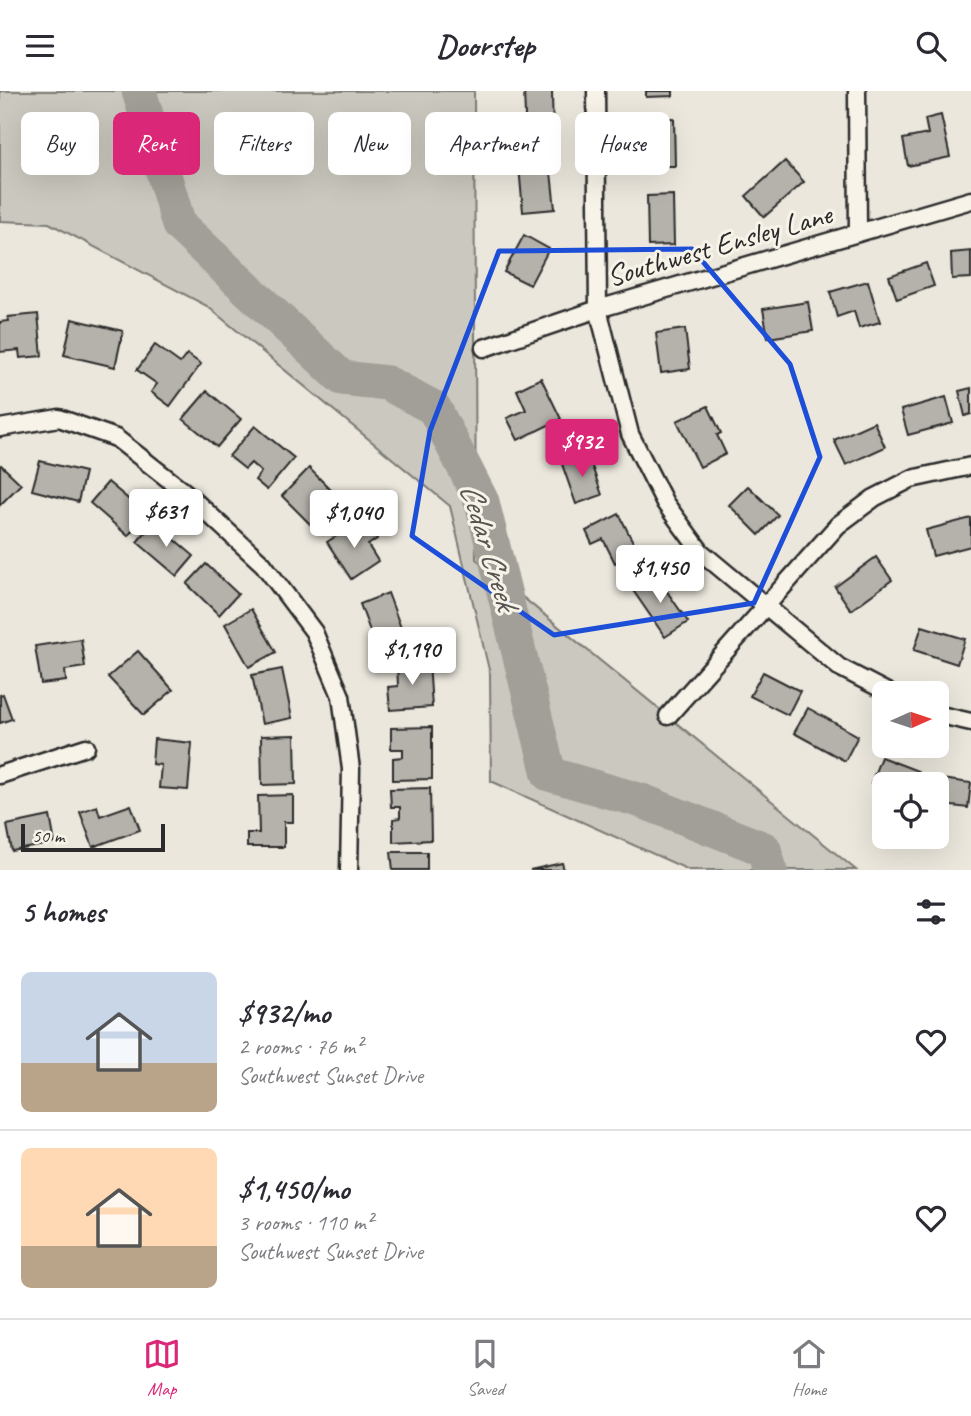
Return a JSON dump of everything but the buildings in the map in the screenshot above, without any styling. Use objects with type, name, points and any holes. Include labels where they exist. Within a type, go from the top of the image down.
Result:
[{"type":"street","points":[[596,91],[598,309],[630,434],[665,503],[701,552],[839,667],[872,685]]},
{"type":"street","points":[[857,91],[858,233]]},
{"type":"street","name":"Southwest Ensley Lane","points":[[484,348],[598,309],[971,200]]},
{"type":"street","points":[[0,428],[59,418],[116,438],[186,493],[263,564],[314,632],[341,696],[351,769],[349,870]]},
{"type":"street","points":[[668,716],[838,525],[874,498],[911,479],[971,466]]},
{"type":"street","points":[[949,717],[971,722]]},
{"type":"street","points":[[0,775],[86,747]]},
{"type":"highlighted area","points":[[692,249],[790,364],[820,457],[754,603],[554,635],[412,536],[430,431],[499,251]]},
{"type":"shaded area","points":[[0,91],[474,91],[474,112],[425,112],[425,175],[474,175],[476,559],[856,870],[689,870],[491,781],[490,674],[450,506],[207,306],[49,223],[0,221]]},
{"type":"waterway","name":"Cedar Creek","points":[[139,91],[179,225],[342,378],[387,383],[434,408],[482,502],[549,774],[642,801],[764,849],[770,870]]}]
